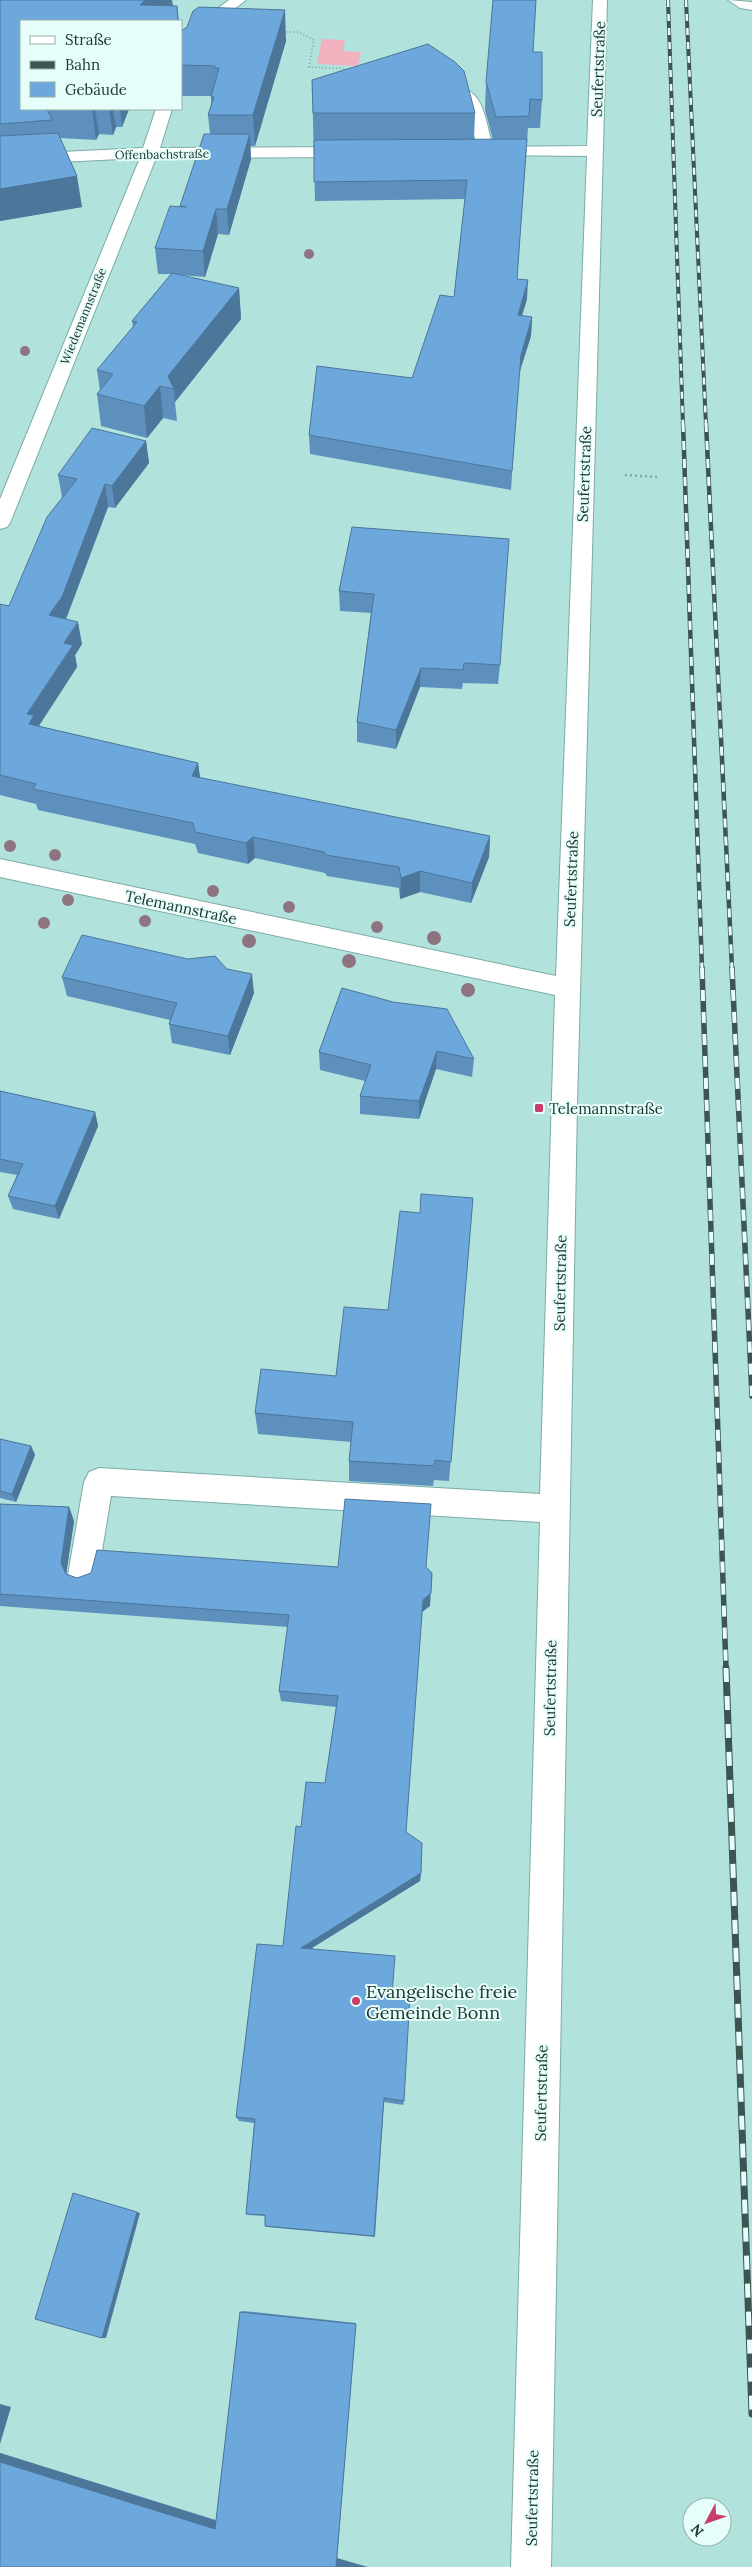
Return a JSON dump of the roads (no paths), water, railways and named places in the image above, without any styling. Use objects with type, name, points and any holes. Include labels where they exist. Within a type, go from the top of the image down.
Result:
[{"type":"street","points":[[182,53],[187,38],[209,20],[239,0]]},
{"type":"street","name":"Seufertstraße","points":[[531,2567],[554,1509],[568,988],[600,0]]},
{"type":"street","points":[[735,0],[745,6],[752,6]]},
{"type":"street","points":[[464,94],[471,100],[486,152]]},
{"type":"street","name":"Wiedemannstraße","points":[[0,523],[150,153],[164,110]]},
{"type":"street","points":[[466,152],[595,151]]},
{"type":"street","name":"Offenbachstraße","points":[[0,160],[150,153],[370,152]]},
{"type":"street","name":"Telemannstraße","points":[[0,868],[568,988]]},
{"type":"street","points":[[83,1575],[99,1482],[554,1509]]},
{"type":"railway","points":[[668,0],[683,425]]},
{"type":"railway","points":[[686,0],[706,425]]},
{"type":"railway","points":[[683,423],[702,969]]},
{"type":"railway","points":[[706,423],[732,969]]},
{"type":"railway","points":[[702,968],[726,1669]]},
{"type":"railway","points":[[732,968],[752,1396]]},
{"type":"railway","points":[[726,1668],[752,2414]]},
{"type":"place","name":"Telemannstraße","points":[[539,1108]]},
{"type":"place","name":"Evangelische freie Gemeinde Bonn","points":[[356,2001]]}]
